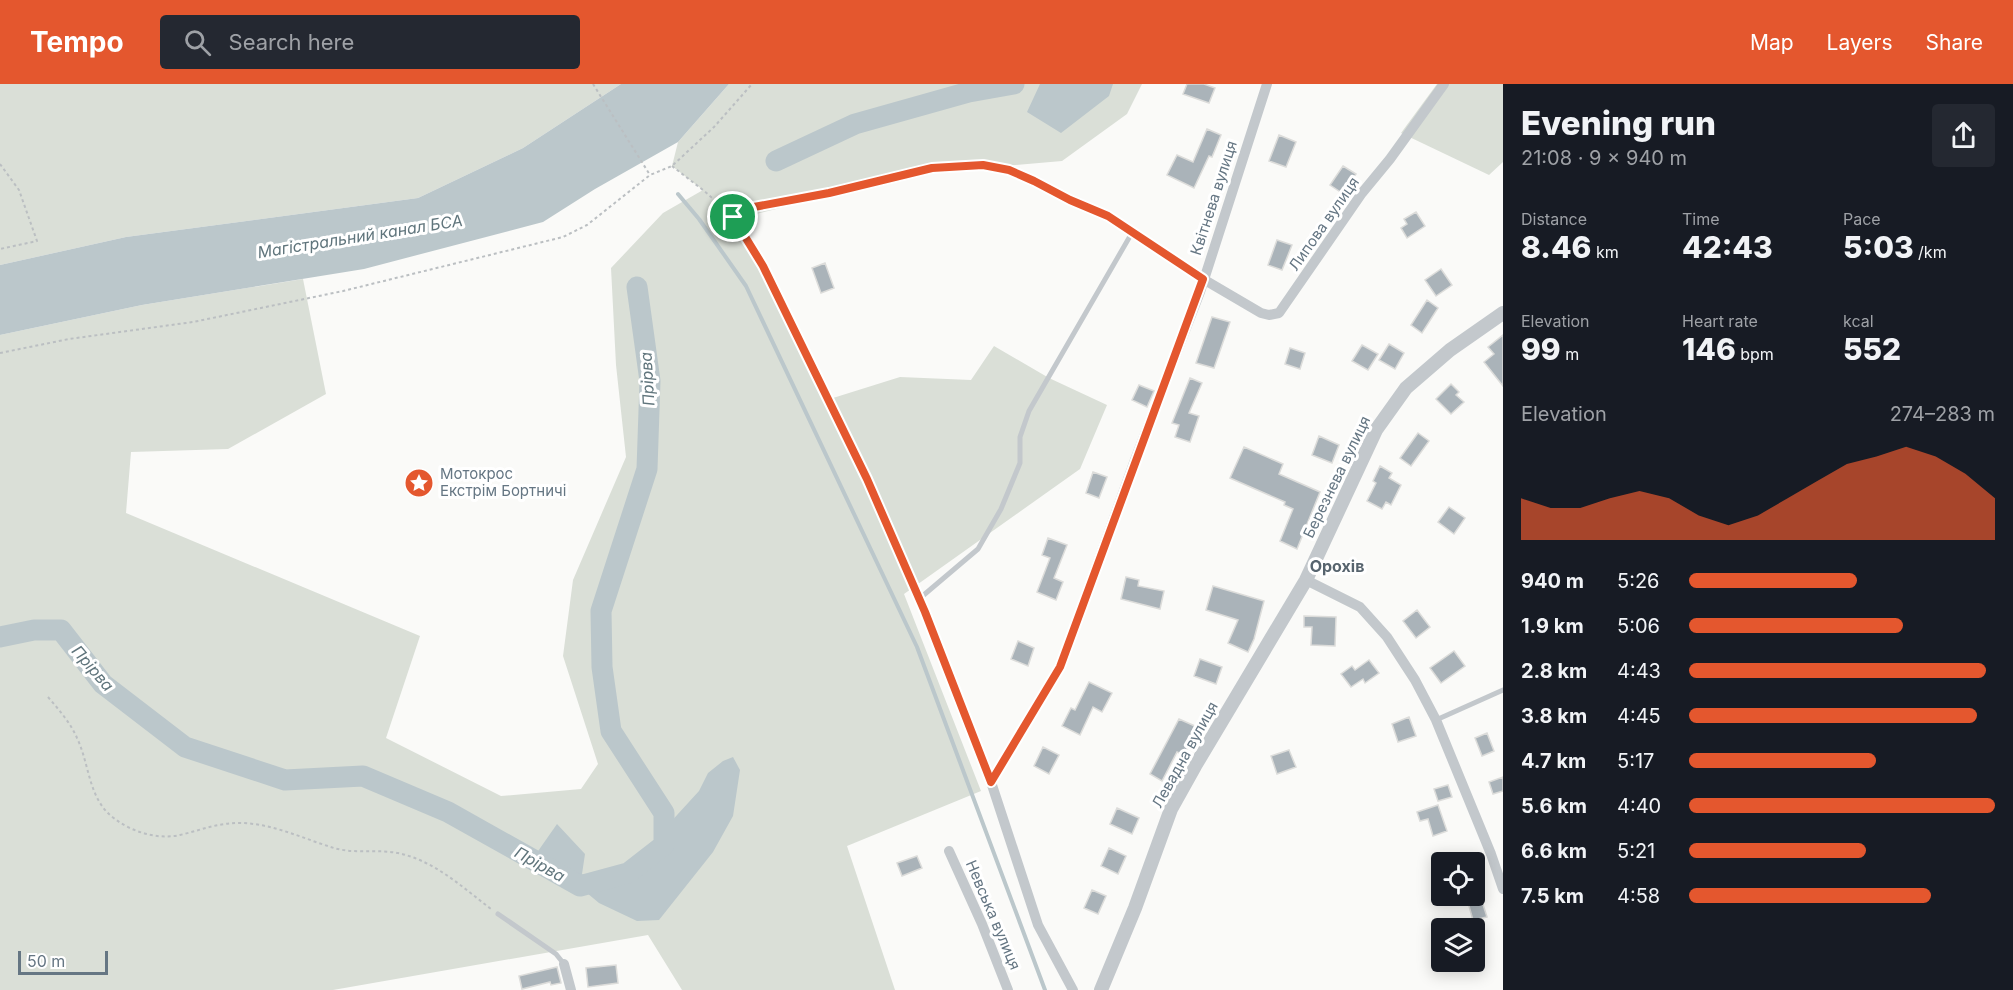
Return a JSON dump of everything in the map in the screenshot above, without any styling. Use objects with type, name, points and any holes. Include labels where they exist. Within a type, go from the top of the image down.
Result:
[{"type":"street","name":"Квітнева вулиця","points":[[991,782],[1060,667],[1203,279],[1267,84]]},
{"type":"street","name":"Липова вулиця","points":[[1203,279],[1261,312],[1269,315],[1279,313],[1356,201],[1390,159],[1444,84]]},
{"type":"street","name":"Березнева вулиця","points":[[1306,580],[1376,430],[1407,388],[1450,350],[1503,313]]},
{"type":"street","points":[[1306,580],[1360,607],[1388,637],[1415,680],[1436,720],[1503,889]]},
{"type":"street","name":"Левадна вулиця","points":[[1101,990],[1135,908],[1171,809],[1306,580]]},
{"type":"street","points":[[991,782],[1038,925],[1073,990]]},
{"type":"street","name":"Невська вулиця","points":[[949,851],[982,924],[1008,990]]},
{"type":"street","points":[[564,964],[571,990]]},
{"type":"lane","points":[[733,217],[754,207],[829,193],[932,168],[983,165],[1009,170],[1108,216],[1203,279]]},
{"type":"lane","points":[[920,599],[978,549],[1001,509],[1020,463],[1020,437],[1029,411],[1133,231]]},
{"type":"lane","points":[[1436,720],[1503,690]]},
{"type":"lane","points":[[498,914],[556,954],[564,964]]},
{"type":"path","points":[[593,84],[650,175]]},
{"type":"path","points":[[0,353],[69,339],[205,320],[343,291],[563,237],[587,225],[650,175],[672,166],[714,127],[752,84]]},
{"type":"path","points":[[0,164],[19,190],[37,241],[0,249]]},
{"type":"path","points":[[672,166],[733,217],[763,266],[867,479],[920,599],[991,782]]},
{"type":"path","points":[[48,697],[65,717],[78,740],[88,777],[97,799],[112,818],[127,828],[150,835],[177,836],[209,825],[242,822],[276,828],[337,849],[398,853],[432,864],[498,914]]},
{"type":"shaded area","points":[[0,84],[621,84],[523,148],[418,198],[126,237],[0,265]]},
{"type":"shaded area","points":[[729,84],[1142,84],[1127,114],[1062,161],[922,173],[756,214],[744,221],[833,398],[900,377],[971,380],[994,346],[1049,378],[1107,405],[1080,469],[904,594],[981,791],[847,846],[895,990],[682,990],[648,935],[333,990],[0,990],[0,335],[142,305],[303,279],[326,394],[228,449],[131,452],[126,513],[420,636],[386,738],[501,796],[581,789],[598,764],[563,656],[573,580],[626,457],[616,365],[611,268],[663,213],[703,190],[672,166],[678,142]]},
{"type":"shaded area","points":[[1437,84],[1503,84],[1503,162],[1489,175],[1401,133]]},
{"type":"water","name":"Магістральний канал БСА","points":[[621,84],[729,84],[678,142],[595,189],[543,222],[364,269],[142,305],[0,335],[0,265],[126,237],[418,198],[523,148]]},
{"type":"water","points":[[1040,84],[1113,84],[1109,96],[1061,133],[1027,112]]},
{"type":"water","points":[[733,757],[740,770],[733,816],[713,852],[659,920],[637,921],[599,903],[587,893],[557,884],[549,864],[536,854],[557,824],[585,854],[582,874],[599,886],[618,881],[644,866],[656,838],[699,791],[708,773],[723,761]]},
{"type":"building","points":[[1187,84],[1204,84],[1215,88],[1209,103],[1183,94]]},
{"type":"building","points":[[1207,129],[1221,135],[1212,157],[1209,156],[1194,188],[1167,175],[1177,155],[1193,162]]},
{"type":"building","points":[[1279,135],[1296,142],[1286,167],[1269,161]]},
{"type":"building","points":[[1343,166],[1356,174],[1342,193],[1330,185]]},
{"type":"building","points":[[1416,212],[1425,226],[1407,238],[1401,228],[1407,224],[1404,219]]},
{"type":"building","points":[[1277,240],[1292,245],[1282,270],[1268,265]]},
{"type":"building","points":[[825,263],[834,288],[821,293],[812,268]]},
{"type":"building","points":[[1441,269],[1452,285],[1436,296],[1425,280]]},
{"type":"building","points":[[1427,300],[1438,308],[1422,333],[1411,325]]},
{"type":"building","points":[[1212,317],[1230,322],[1214,368],[1196,363]]},
{"type":"building","points":[[1503,335],[1503,386],[1484,362],[1494,354],[1488,347]]},
{"type":"building","points":[[1389,344],[1404,353],[1395,369],[1379,360]]},
{"type":"building","points":[[1362,345],[1378,354],[1368,370],[1352,361]]},
{"type":"building","points":[[1290,348],[1305,353],[1300,369],[1285,364]]},
{"type":"building","points":[[1190,378],[1202,383],[1189,413],[1199,416],[1190,442],[1175,437],[1179,425],[1172,423]]},
{"type":"building","points":[[1451,384],[1459,392],[1456,395],[1464,402],[1451,414],[1436,399]]},
{"type":"building","points":[[1139,385],[1154,391],[1147,407],[1132,400]]},
{"type":"building","points":[[1418,433],[1429,441],[1411,466],[1400,458]]},
{"type":"building","points":[[1319,436],[1339,445],[1332,463],[1312,455]]},
{"type":"building","points":[[1244,447],[1283,464],[1279,474],[1320,492],[1297,549],[1280,541],[1293,509],[1284,505],[1285,502],[1230,478]]},
{"type":"building","points":[[1380,466],[1392,473],[1389,478],[1401,485],[1391,505],[1386,502],[1382,509],[1367,501],[1376,483],[1373,481]]},
{"type":"building","points":[[1093,472],[1107,477],[1099,498],[1086,493]]},
{"type":"building","points":[[1449,507],[1465,518],[1454,534],[1438,522]]},
{"type":"building","points":[[1048,538],[1067,545],[1054,578],[1063,582],[1056,600],[1037,592],[1050,558],[1042,555]]},
{"type":"building","points":[[1126,577],[1139,580],[1138,586],[1164,591],[1160,609],[1121,599]]},
{"type":"building","points":[[1213,586],[1264,601],[1254,639],[1248,652],[1228,643],[1238,620],[1206,610]]},
{"type":"building","points":[[1417,610],[1430,627],[1416,638],[1403,621]]},
{"type":"building","points":[[1304,616],[1336,617],[1335,646],[1311,645],[1312,627],[1304,627]]},
{"type":"building","points":[[1018,641],[1034,648],[1028,666],[1011,659]]},
{"type":"building","points":[[1454,651],[1465,666],[1441,683],[1430,668]]},
{"type":"building","points":[[1200,659],[1222,667],[1216,684],[1194,676]]},
{"type":"building","points":[[1369,660],[1379,673],[1365,683],[1363,679],[1351,687],[1341,674],[1352,666],[1355,670]]},
{"type":"building","points":[[1089,682],[1112,693],[1102,712],[1093,707],[1080,735],[1062,726],[1071,708],[1075,710]]},
{"type":"building","points":[[1409,717],[1416,736],[1398,742],[1392,724]]},
{"type":"building","points":[[1179,719],[1197,727],[1184,755],[1177,752],[1162,781],[1150,774]]},
{"type":"building","points":[[1487,733],[1494,751],[1482,756],[1475,738]]},
{"type":"building","points":[[1043,747],[1059,755],[1049,774],[1034,766]]},
{"type":"building","points":[[1289,750],[1296,767],[1277,774],[1271,756]]},
{"type":"building","points":[[1503,777],[1503,791],[1493,794],[1489,782]]},
{"type":"building","points":[[1448,785],[1452,797],[1438,801],[1434,789]]},
{"type":"building","points":[[1438,805],[1447,831],[1433,836],[1428,819],[1420,821],[1417,812]]},
{"type":"building","points":[[1117,808],[1139,818],[1132,834],[1110,824]]},
{"type":"building","points":[[1109,848],[1126,856],[1118,874],[1101,866]]},
{"type":"building","points":[[917,856],[922,868],[902,876],[897,863]]},
{"type":"building","points":[[1092,890],[1106,896],[1098,914],[1084,908]]},
{"type":"building","points":[[1469,906],[1484,906],[1487,917],[1472,918]]},
{"type":"building","points":[[616,965],[618,983],[588,987],[586,968]]},
{"type":"building","points":[[557,967],[561,983],[551,985],[550,982],[522,989],[519,976]]},
{"type":"waterway","name":"Прірва","points":[[776,161],[855,124],[969,92],[1014,84]]},
{"type":"waterway","points":[[678,194],[699,219],[746,286],[917,647],[1045,990]]},
{"type":"waterway","name":"Прірва","points":[[0,637],[34,630],[61,630],[103,684],[185,747],[285,780],[363,776],[448,812],[580,886],[628,873],[664,845],[664,813],[611,731],[602,667],[601,611],[647,469],[650,381],[637,287]]},
{"type":"place","name":"Мотокрос Екстрім Бортничі","points":[[419,483]]},
{"type":"district","name":"Орохів","points":[[1337,566]]},
{"type":"route","points":[[983,165],[1009,170],[1108,216],[1203,279],[1060,667],[991,782],[925,612],[867,479],[763,266],[733,217],[754,207],[829,193],[932,168],[983,165]]}]
